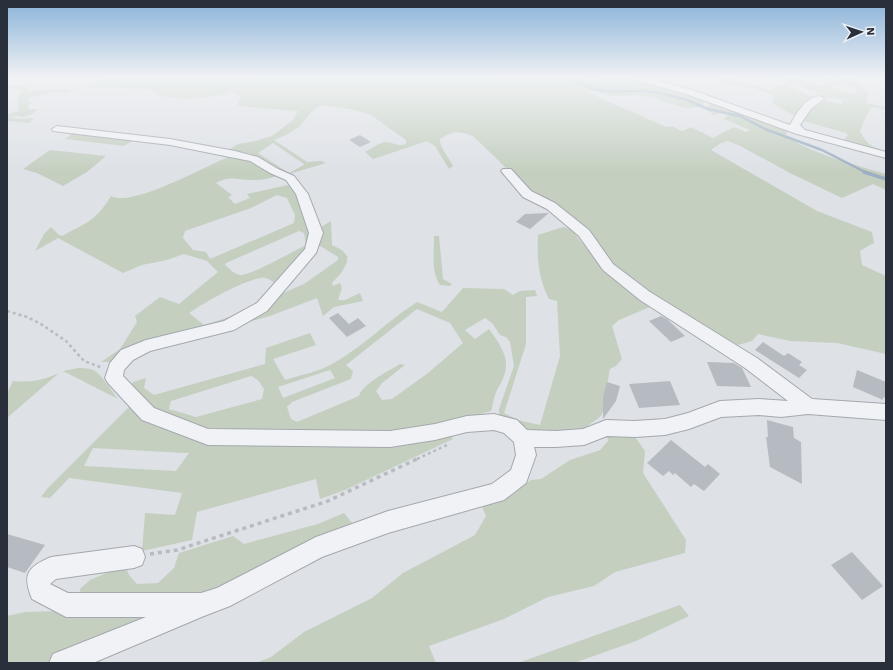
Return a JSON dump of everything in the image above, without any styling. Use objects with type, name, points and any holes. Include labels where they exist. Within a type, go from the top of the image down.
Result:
[{"type":"street","points":[[737,109],[801,132],[886,155]]},
{"type":"street","points":[[801,132],[795,125],[798,118],[805,109]]},
{"type":"street","points":[[57,130],[110,134],[170,142],[254,158],[274,171],[290,178],[302,194],[316,233],[311,250],[262,308],[228,326],[140,349],[127,355],[116,368],[114,378],[148,414],[208,437],[390,439],[435,432],[467,424],[494,422],[510,426],[523,438],[526,455],[519,476],[497,493],[388,522],[316,548],[222,598],[201,605],[62,663]]},
{"type":"street","points":[[507,171],[527,194],[551,206],[584,233],[608,267],[614,272],[645,296],[751,362],[808,406]]},
{"type":"street","points":[[523,438],[577,438],[584,437],[606,428],[635,429],[664,427],[689,421],[720,409],[759,407],[781,409],[808,406],[886,412]]},
{"type":"street","points":[[134,557],[50,568],[37,579],[40,591],[66,605],[201,605]]},
{"type":"path","points":[[7,311],[27,317],[47,328],[66,341],[84,361],[115,372]]},
{"type":"path","points":[[134,557],[177,550],[328,501],[451,443]]},
{"type":"green space","points":[[19,109],[38,109],[31,115],[23,117],[9,117],[18,119],[34,118],[29,123],[7,121],[7,114],[19,111]]},
{"type":"green space","points":[[277,109],[315,109],[300,126],[288,134],[274,140],[307,162],[321,161],[326,163],[289,174],[248,153],[226,151],[238,144],[272,136],[293,120],[298,111]],"holes":[[[273,143],[304,165],[289,173],[258,153]]]},
{"type":"green space","points":[[347,109],[626,109],[666,127],[672,126],[682,131],[691,127],[713,138],[734,127],[746,132],[750,130],[724,119],[728,115],[720,113],[715,115],[706,110],[729,109],[789,129],[786,135],[805,147],[833,158],[886,174],[886,190],[873,184],[842,198],[728,141],[721,143],[711,150],[817,211],[872,232],[874,243],[860,251],[862,265],[886,276],[886,354],[837,343],[790,341],[758,334],[752,341],[738,345],[640,292],[579,229],[540,203],[473,136],[455,132],[440,139],[443,150],[453,166],[449,169],[435,146],[427,141],[373,159],[365,152],[384,142],[403,145],[406,144],[406,140],[374,117],[360,111]]},
{"type":"green space","points":[[783,109],[804,109],[796,117]]},
{"type":"green space","points":[[812,109],[870,109],[860,131],[873,147],[886,151],[886,154],[842,141],[848,135],[846,133],[800,120]]},
{"type":"green space","points":[[75,132],[136,139],[124,146],[65,139]]},
{"type":"green space","points":[[50,150],[106,156],[87,172],[63,186],[37,173],[23,169]]},
{"type":"green space","points":[[233,155],[249,159],[277,176],[259,180],[234,178],[225,179],[216,183],[232,195],[228,197],[235,204],[250,198],[247,194],[288,185],[299,196],[310,229],[308,249],[277,285],[266,278],[259,278],[249,281],[238,285],[204,303],[189,313],[204,325],[239,314],[252,306],[259,306],[237,319],[139,344],[109,362],[101,362],[120,349],[137,322],[135,316],[160,297],[179,304],[218,272],[207,261],[184,254],[167,260],[142,265],[123,273],[58,238],[35,251],[44,234],[51,227],[62,236],[84,224],[100,211],[111,196],[122,198],[153,191]],"holes":[[[277,195],[287,198],[295,215],[294,223],[210,259],[206,252],[193,250],[183,238],[185,231],[251,208]],[[299,231],[304,233],[306,245],[262,268],[240,275],[225,265],[226,263]]]},
{"type":"green space","points":[[331,221],[332,245],[342,250],[348,257],[342,272],[332,283],[333,286],[340,283],[342,288],[338,300],[345,300],[360,293],[363,301],[334,307],[323,316],[317,298],[270,316],[241,324],[276,296],[304,284],[338,260],[338,257],[317,244],[318,229]]},
{"type":"green space","points":[[563,227],[571,229],[604,270],[627,290],[652,306],[619,320],[612,326],[622,359],[616,366],[610,369],[602,414],[600,417],[579,431],[568,435],[544,435],[521,427],[499,416],[499,409],[514,366],[510,342],[506,337],[500,335],[492,323],[485,318],[465,330],[475,339],[489,329],[505,356],[506,369],[496,392],[491,411],[452,422],[394,431],[342,432],[199,428],[163,415],[145,403],[131,386],[133,382],[146,378],[144,388],[154,395],[265,364],[266,348],[310,333],[316,345],[273,359],[285,380],[327,367],[354,350],[395,317],[417,302],[442,312],[463,288],[504,289],[513,295],[520,291],[535,290],[537,296],[526,297],[526,344],[504,413],[518,420],[540,425],[560,356],[557,301],[549,299],[542,283],[538,260],[538,235]],"holes":[[[417,309],[450,323],[463,343],[428,373],[392,399],[382,400],[376,391],[382,383],[405,365],[400,364],[370,382],[361,391],[359,396],[297,422],[291,419],[287,407],[292,402],[351,379],[353,371],[346,365]],[[330,370],[335,378],[283,398],[278,387]],[[251,376],[258,380],[264,389],[262,399],[196,417],[169,409],[171,401]]]},
{"type":"green space","points":[[434,236],[439,236],[443,279],[452,284],[450,286],[440,285],[435,274]]},
{"type":"green space","points":[[78,368],[95,371],[118,399],[63,371]]},
{"type":"green space","points":[[59,373],[7,418],[7,393],[13,381],[26,382]]},
{"type":"green space","points":[[130,406],[157,426],[198,441],[405,445],[450,435],[453,439],[345,490],[320,499],[316,479],[197,512],[192,540],[142,551],[145,513],[175,515],[182,493],[69,478],[50,498],[41,497],[47,489]],"holes":[[[93,448],[189,453],[176,471],[84,466]]]},
{"type":"green space","points":[[603,434],[633,434],[645,451],[643,473],[686,540],[685,553],[615,572],[594,586],[548,597],[504,619],[429,646],[436,663],[256,663],[271,657],[304,632],[372,598],[403,573],[475,535],[486,516],[480,502],[521,487],[531,480],[541,479],[570,460],[600,450],[609,440]]},
{"type":"green space","points":[[344,513],[357,529],[212,596],[81,599],[80,589],[90,580],[125,565],[129,575],[137,584],[158,583],[174,568],[179,553],[233,536],[244,544],[318,524]]},
{"type":"green space","points":[[680,605],[689,616],[636,641],[574,663],[518,663]]},
{"type":"green space","points":[[97,610],[170,614],[46,663],[7,663],[7,616],[25,612]]},
{"type":"building","points":[[360,135],[371,142],[360,147],[349,140]]},
{"type":"building","points":[[549,213],[530,229],[516,222],[525,214]]},
{"type":"building","points":[[338,313],[349,324],[358,318],[366,326],[347,337],[329,318]]},
{"type":"building","points":[[661,316],[667,319],[685,336],[671,342],[649,321]]},
{"type":"building","points":[[763,342],[784,356],[788,353],[802,362],[799,365],[807,370],[799,378],[755,350]]},
{"type":"building","points":[[707,362],[734,363],[742,368],[751,387],[717,386]]},
{"type":"building","points":[[857,370],[886,382],[886,399],[883,397],[883,400],[853,387]]},
{"type":"building","points":[[670,381],[680,405],[639,408],[629,384]]},
{"type":"building","points":[[607,382],[620,386],[616,401],[603,419],[603,397]]},
{"type":"building","points":[[767,420],[793,427],[794,438],[801,442],[802,484],[770,467],[766,437],[768,437]]},
{"type":"building","points":[[671,440],[705,467],[708,464],[720,474],[704,491],[694,484],[691,487],[675,473],[673,475],[669,471],[663,476],[647,463]]},
{"type":"building","points":[[7,534],[45,545],[25,573],[7,567]]},
{"type":"building","points":[[852,552],[883,586],[862,600],[831,565]]},
{"type":"waterway","points":[[709,109],[740,116],[765,129],[822,150],[867,173]]},
{"type":"waterway","points":[[867,173],[886,179]]}]
